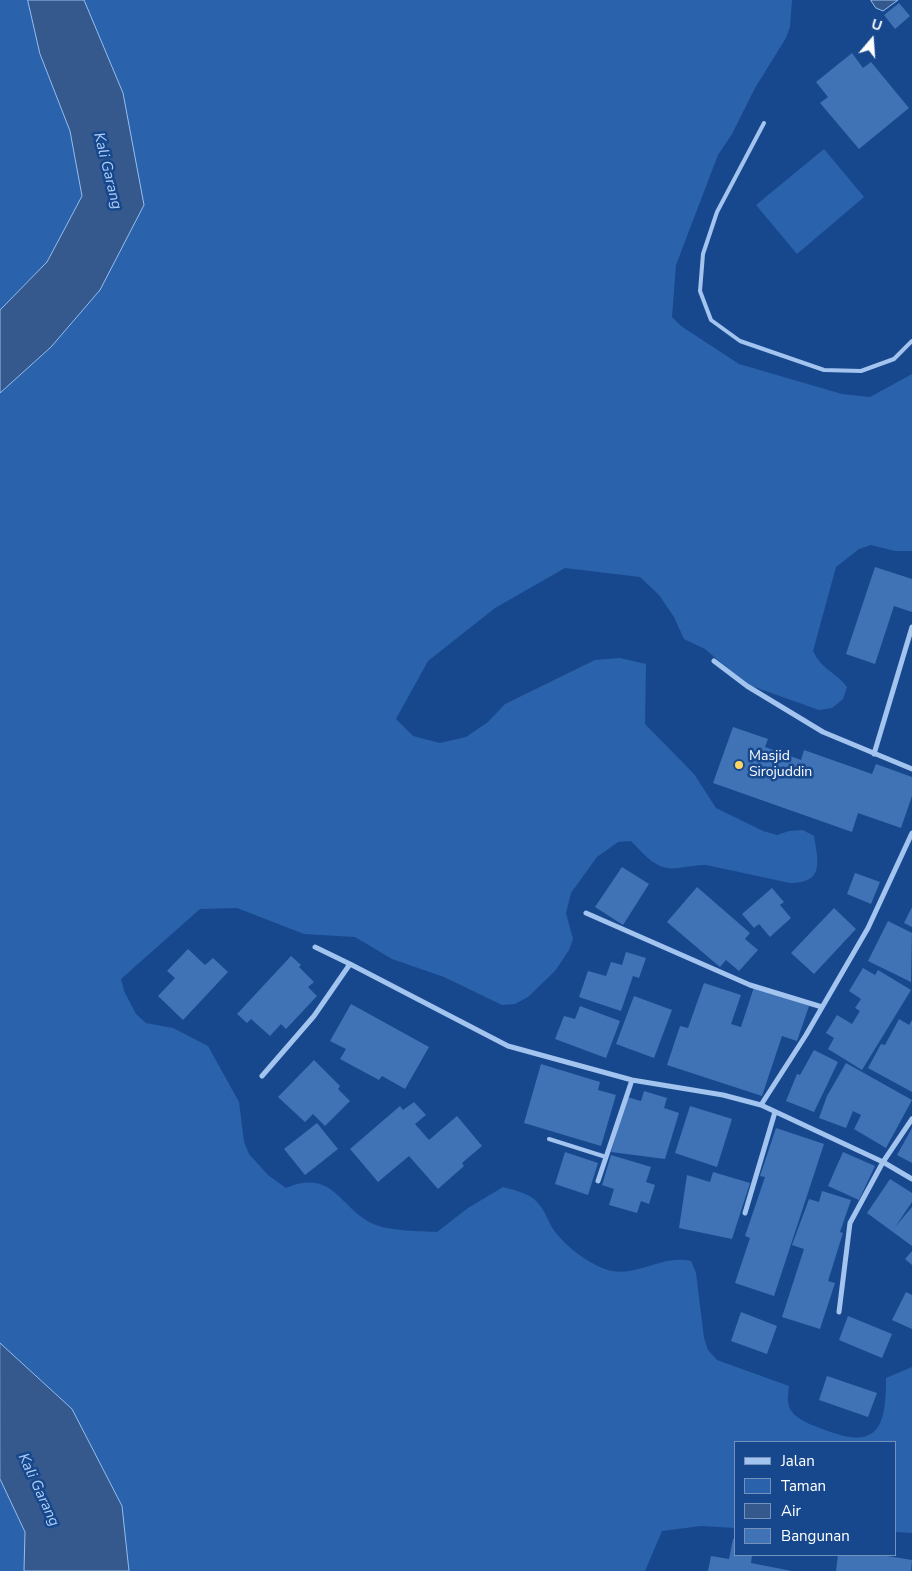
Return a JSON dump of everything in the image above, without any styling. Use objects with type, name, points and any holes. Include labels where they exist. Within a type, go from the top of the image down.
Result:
[{"type":"street","points":[[874,754],[912,628]]},
{"type":"street","points":[[714,661],[747,686],[823,732],[912,769]]},
{"type":"street","points":[[761,1105],[822,1007],[868,928],[912,833]]},
{"type":"street","points":[[586,913],[750,985],[822,1007]]},
{"type":"street","points":[[314,947],[508,1046],[632,1080],[723,1095],[761,1105],[883,1162],[912,1179]]},
{"type":"street","points":[[262,1076],[314,1016],[350,964]]},
{"type":"street","points":[[598,1181],[632,1080]]},
{"type":"street","points":[[745,1213],[775,1112]]},
{"type":"street","points":[[840,1312],[850,1223],[883,1162],[912,1119]]},
{"type":"lane","points":[[764,123],[718,212],[702,254],[700,291],[711,320],[740,341],[824,370],[861,371],[894,359],[912,341]]},
{"type":"lane","points":[[549,1139],[606,1157]]},
{"type":"green space","points":[[0,0],[28,0],[40,54],[70,131],[82,196],[47,262],[0,310]]},
{"type":"green space","points":[[84,0],[792,0],[790,27],[786,38],[755,88],[732,134],[718,155],[676,265],[672,317],[681,326],[739,364],[842,394],[870,397],[912,374],[912,551],[895,551],[871,545],[859,549],[836,567],[813,651],[821,663],[847,687],[843,699],[832,708],[819,710],[746,684],[705,649],[684,639],[674,617],[659,595],[640,577],[565,568],[495,608],[428,661],[396,719],[413,736],[440,743],[466,737],[488,722],[505,704],[595,660],[620,658],[646,664],[645,724],[694,774],[716,808],[763,831],[777,835],[789,831],[803,830],[814,836],[817,869],[814,875],[801,882],[790,883],[706,865],[678,868],[663,867],[651,861],[631,841],[618,842],[597,857],[571,893],[566,913],[573,939],[569,950],[555,971],[528,997],[515,1004],[502,1005],[444,977],[392,959],[355,937],[304,934],[237,908],[200,909],[121,979],[124,991],[136,1014],[146,1023],[173,1028],[208,1046],[239,1102],[244,1142],[249,1154],[268,1175],[286,1188],[302,1183],[316,1183],[336,1193],[364,1219],[376,1225],[397,1230],[437,1232],[468,1208],[503,1187],[532,1198],[541,1206],[553,1229],[569,1247],[605,1269],[616,1272],[669,1261],[691,1261],[696,1273],[704,1338],[708,1350],[717,1360],[789,1386],[788,1403],[795,1415],[812,1425],[843,1436],[857,1437],[868,1435],[876,1430],[884,1409],[886,1378],[912,1367],[912,1533],[897,1532],[897,1441],[734,1441],[734,1528],[701,1526],[662,1531],[645,1571],[129,1571],[122,1506],[72,1409],[0,1343],[0,393],[51,347],[100,290]]},
{"type":"green space","points":[[824,149],[864,197],[797,254],[756,205]]},
{"type":"green space","points":[[0,1479],[25,1532],[24,1571],[0,1571]]},
{"type":"water","name":"Kali Garang","points":[[28,0],[84,0],[123,93],[144,205],[100,290],[51,347],[0,393],[0,310],[47,262],[82,196],[70,131],[40,54]]},
{"type":"water","points":[[871,0],[898,0],[883,11],[876,8]]},
{"type":"water","name":"Kali Garang","points":[[0,1343],[72,1409],[122,1506],[129,1571],[24,1571],[25,1532],[0,1479]]},
{"type":"building","points":[[899,3],[910,16],[895,29],[884,15]]},
{"type":"building","points":[[852,53],[863,68],[871,62],[909,108],[859,149],[820,103],[828,97],[816,82]]},
{"type":"building","points":[[875,567],[912,579],[912,612],[894,606],[875,664],[846,654]]},
{"type":"building","points":[[733,727],[768,739],[765,747],[801,760],[804,750],[872,774],[876,764],[912,777],[912,796],[901,828],[858,813],[852,832],[713,783]]},
{"type":"building","points":[[622,867],[649,884],[623,925],[595,907]]},
{"type":"building","points":[[855,873],[880,882],[871,904],[847,894]]},
{"type":"building","points":[[697,887],[750,933],[745,939],[758,950],[739,971],[726,960],[720,967],[667,922]]},
{"type":"building","points":[[772,888],[784,902],[780,905],[791,918],[770,937],[759,924],[754,928],[742,914]]},
{"type":"building","points":[[912,907],[912,927],[904,923]]},
{"type":"building","points":[[834,908],[856,929],[814,974],[791,953]]},
{"type":"building","points":[[888,921],[912,933],[911,982],[868,961]]},
{"type":"building","points":[[188,949],[205,965],[213,958],[228,972],[183,1020],[158,996],[175,978],[167,971]]},
{"type":"building","points":[[626,952],[646,958],[639,978],[633,976],[621,1011],[579,997],[588,971],[606,976],[611,962],[622,965]]},
{"type":"building","points":[[291,956],[301,965],[299,967],[314,982],[308,987],[317,996],[286,1029],[281,1024],[270,1036],[251,1019],[247,1023],[237,1014]]},
{"type":"building","points":[[863,968],[875,975],[878,970],[911,990],[862,1070],[828,1049],[834,1038],[826,1033],[837,1015],[852,1024],[860,1011],[855,1008],[861,999],[849,991]]},
{"type":"building","points":[[704,983],[741,995],[731,1024],[741,1027],[754,987],[809,1006],[797,1041],[782,1036],[762,1096],[667,1065],[680,1026],[688,1028]]},
{"type":"building","points":[[634,996],[672,1010],[654,1058],[616,1044]]},
{"type":"building","points":[[351,1004],[429,1047],[405,1089],[382,1076],[379,1080],[340,1059],[346,1049],[330,1041]]},
{"type":"building","points":[[580,1006],[620,1021],[606,1058],[555,1039],[564,1016],[575,1019]]},
{"type":"building","points":[[899,1019],[909,1025],[912,1020],[912,1092],[868,1068],[881,1044],[885,1045]]},
{"type":"building","points":[[814,1050],[838,1062],[814,1112],[786,1101],[797,1074],[800,1075]]},
{"type":"building","points":[[314,1060],[340,1086],[338,1089],[350,1101],[325,1126],[313,1114],[305,1122],[278,1097]]},
{"type":"building","points":[[846,1063],[912,1100],[886,1148],[854,1129],[861,1115],[853,1111],[846,1128],[819,1118],[827,1096]]},
{"type":"building","points":[[541,1064],[600,1082],[598,1090],[616,1095],[601,1146],[524,1123]]},
{"type":"building","points":[[644,1091],[667,1098],[664,1108],[679,1113],[665,1159],[611,1152],[627,1097],[641,1101]]},
{"type":"building","points":[[414,1102],[426,1115],[415,1124],[429,1140],[457,1116],[482,1146],[462,1163],[464,1166],[438,1189],[409,1156],[378,1182],[350,1149],[400,1106],[403,1110]]},
{"type":"building","points":[[690,1106],[732,1119],[717,1167],[675,1153]]},
{"type":"building","points":[[317,1123],[338,1149],[305,1175],[284,1149]]},
{"type":"building","points":[[776,1128],[824,1144],[774,1296],[735,1283],[750,1238],[745,1236],[765,1177],[760,1176]]},
{"type":"building","points":[[912,1128],[912,1163],[897,1155]]},
{"type":"building","points":[[565,1152],[598,1163],[588,1195],[555,1184]]},
{"type":"building","points":[[843,1152],[875,1166],[859,1200],[828,1186]]},
{"type":"building","points":[[611,1155],[651,1167],[646,1182],[655,1185],[649,1204],[641,1201],[637,1213],[609,1205],[614,1189],[602,1185]]},
{"type":"building","points":[[713,1172],[750,1183],[732,1239],[679,1228],[687,1175],[710,1182]]},
{"type":"building","points":[[890,1179],[912,1193],[912,1202],[895,1227],[912,1207],[912,1246],[867,1213]]},
{"type":"building","points":[[822,1191],[851,1200],[840,1232],[843,1233],[828,1281],[835,1283],[820,1329],[782,1317],[804,1249],[792,1245],[809,1199],[819,1202]]},
{"type":"building","points":[[912,1251],[912,1265],[905,1259]]},
{"type":"building","points":[[906,1292],[912,1295],[912,1329],[892,1320]]},
{"type":"building","points":[[741,1312],[777,1326],[767,1354],[731,1341]]},
{"type":"building","points":[[848,1316],[892,1334],[882,1358],[839,1340]]},
{"type":"building","points":[[827,1376],[877,1393],[868,1417],[819,1400]]},
{"type":"building","points":[[734,1539],[734,1556],[752,1556],[751,1563],[792,1571],[708,1571],[711,1556],[729,1559]]},
{"type":"building","points":[[838,1556],[887,1556],[912,1560],[911,1571],[836,1571]]},
{"type":"place","name":"Masjid Sirojuddin","points":[[739,765]]}]
